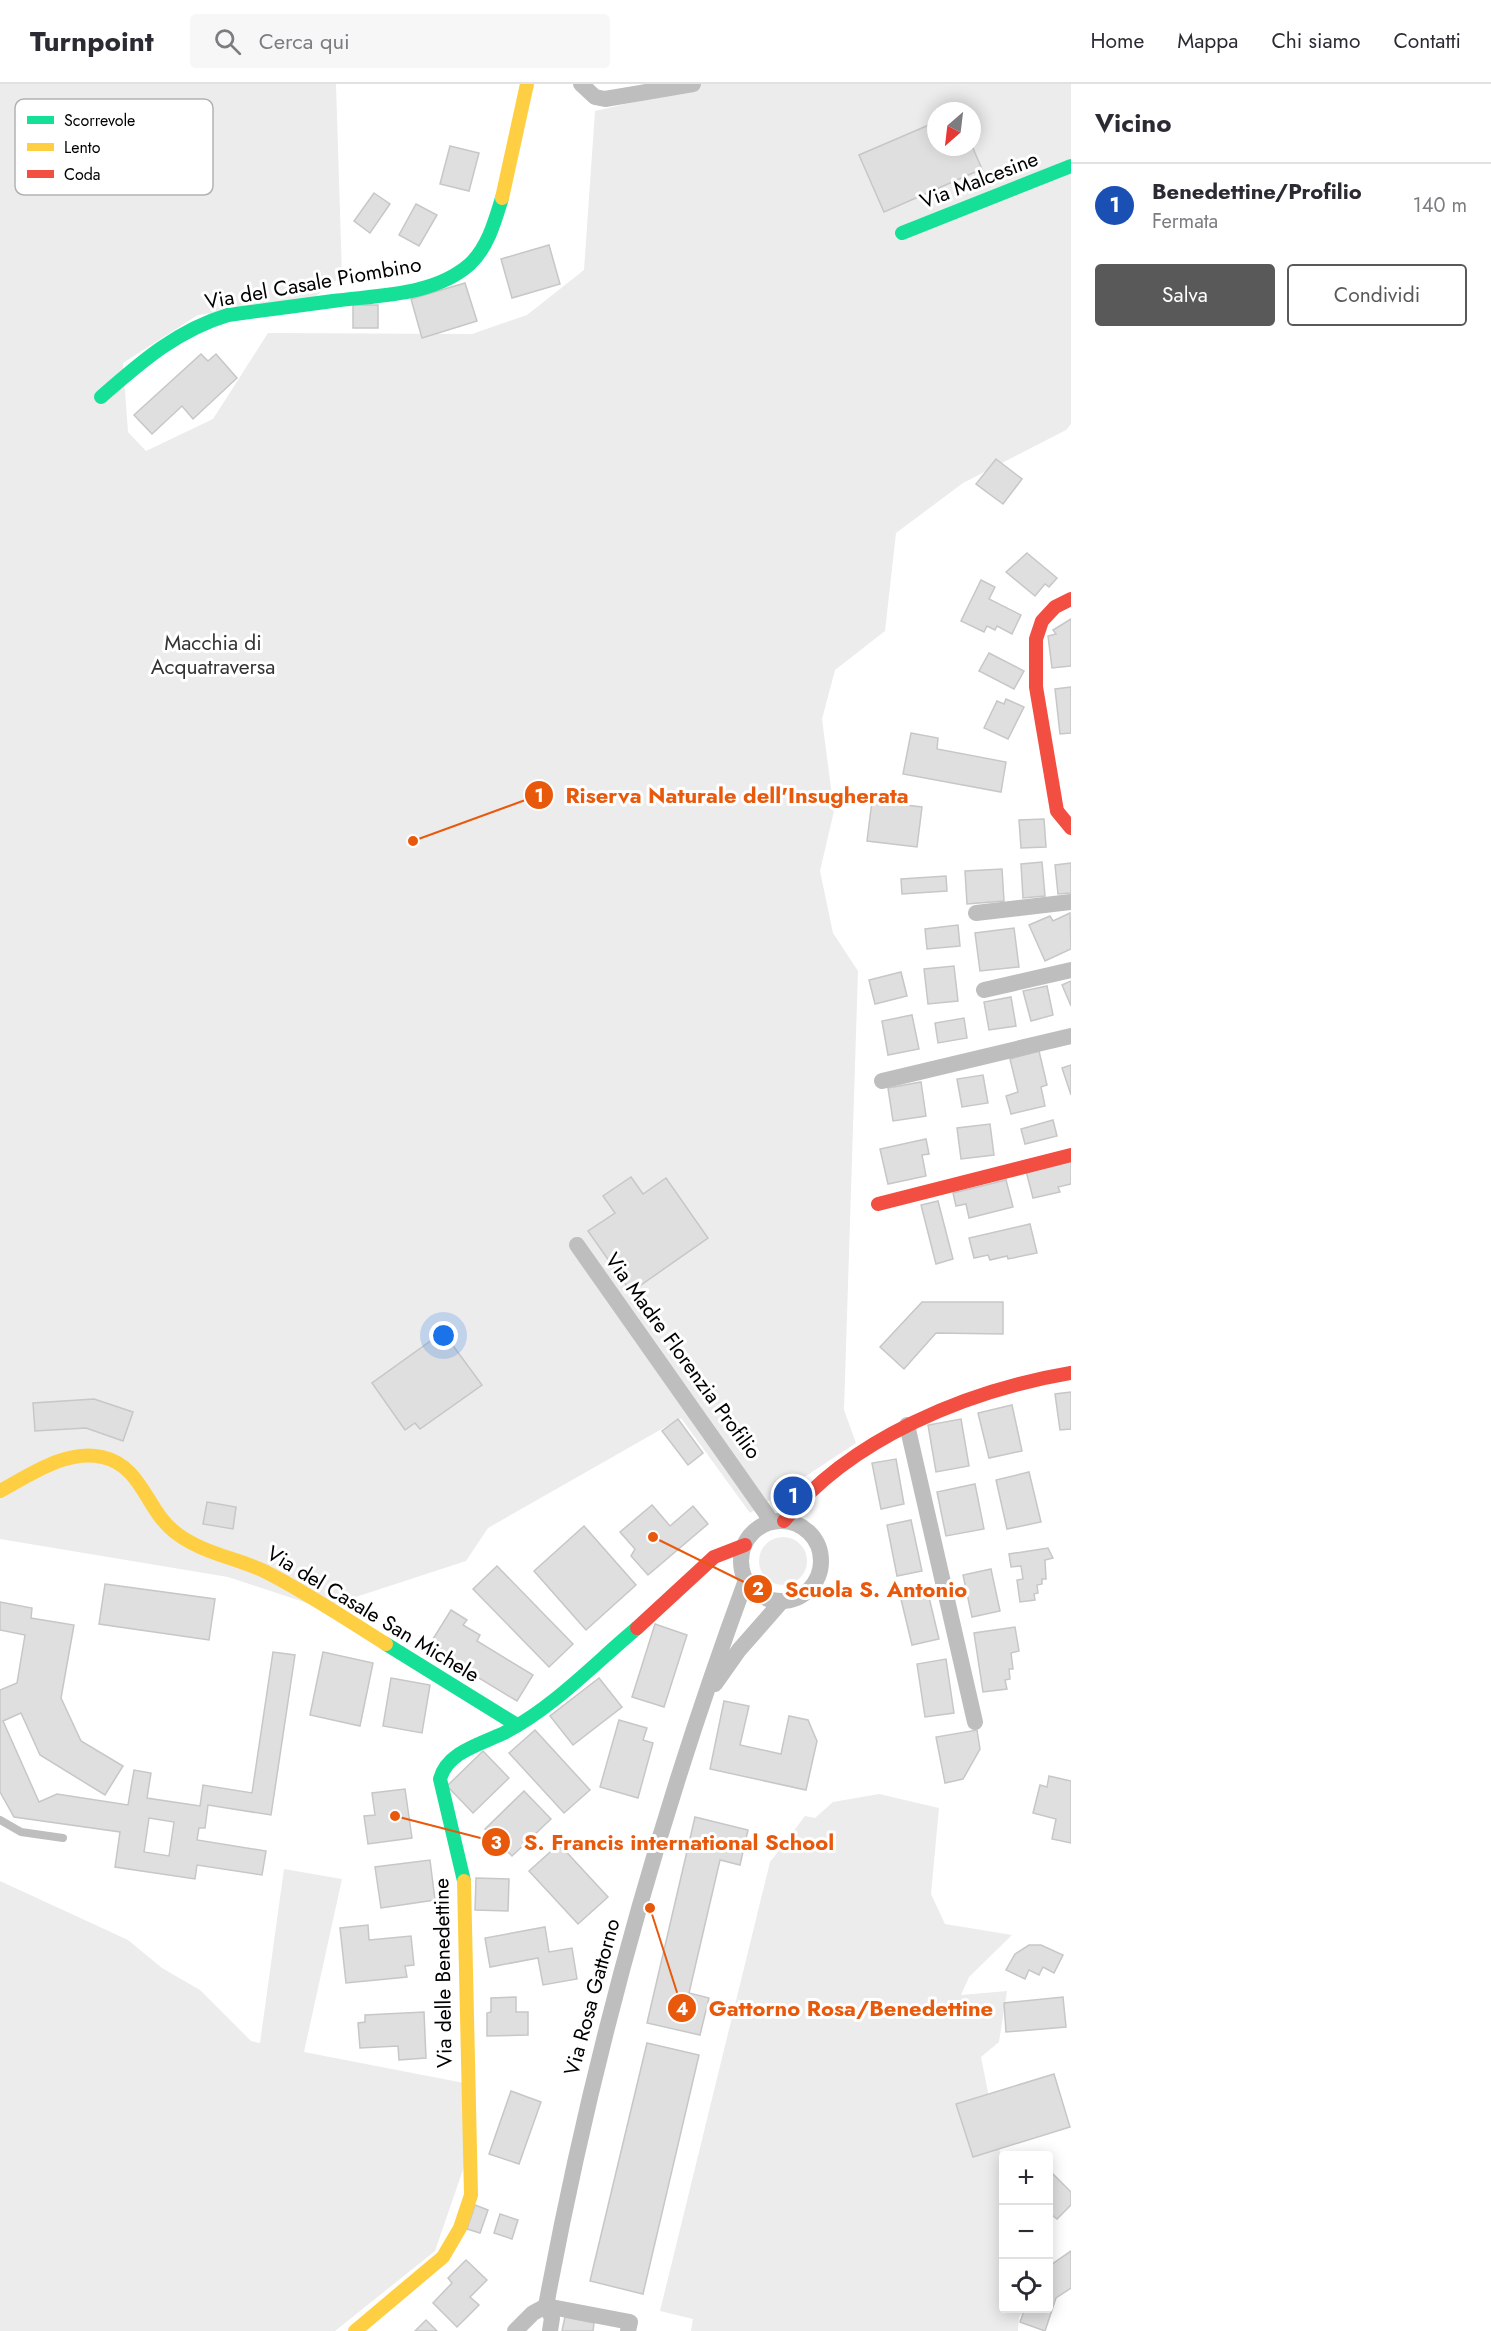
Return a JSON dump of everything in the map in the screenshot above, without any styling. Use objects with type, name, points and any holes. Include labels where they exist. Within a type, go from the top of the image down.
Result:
[{"type":"street","name":"Via del Casale Piombino","points":[[100,397],[180,334],[202,322],[228,315],[409,291],[430,286],[464,267],[478,255],[488,239],[512,160],[527,84]]},
{"type":"street","points":[[581,84],[595,97],[605,99],[693,84]]},
{"type":"street","name":"Via Malcesine","points":[[902,233],[1071,166]]},
{"type":"street","points":[[1071,599],[1055,607],[1042,621],[1036,639],[1036,687],[1057,811],[1071,828]]},
{"type":"street","points":[[976,913],[1071,902]]},
{"type":"street","points":[[984,990],[1071,970]]},
{"type":"street","points":[[882,1081],[1071,1036]]},
{"type":"street","points":[[878,1204],[1071,1155]]},
{"type":"street","name":"Via Madre Florenzia Profilio","points":[[577,1245],[778,1521]]},
{"type":"street","points":[[778,1521],[798,1524],[810,1533],[819,1547],[821,1562],[816,1581],[806,1593],[782,1601],[764,1596],[746,1580],[742,1566],[745,1545],[758,1528],[778,1521],[812,1487],[907,1425],[932,1412],[1004,1385],[1071,1373]]},
{"type":"street","points":[[907,1425],[975,1722]]},
{"type":"street","name":"Via del Casale San Michele","points":[[0,1491],[63,1460],[90,1455],[111,1460],[135,1475],[161,1518],[180,1536],[274,1577],[517,1725]]},
{"type":"street","name":"Via delle Benedettine","points":[[355,2331],[443,2257],[460,2228],[471,2195],[464,1882],[441,1773],[442,1767],[451,1759],[517,1725],[597,1664],[714,1557],[745,1545]]},
{"type":"street","name":"Via Rosa Gattorno","points":[[550,2331],[552,2318],[546,2306],[568,2188],[611,2012],[663,1822],[701,1704],[746,1580]]},
{"type":"street","name":"Via Rosa Gattorno","points":[[701,1704],[739,1650],[782,1601]]},
{"type":"street","points":[[515,2331],[533,2313],[546,2306],[630,2322],[628,2331]]},
{"type":"lane","points":[[0,1820],[21,1832],[63,1838]]},
{"type":"green space","name":"Macchia di Acquatraversa","points":[[0,84],[336,84],[342,276],[312,299],[198,315],[123,363],[128,432],[146,451],[213,419],[268,333],[472,334],[527,315],[584,270],[595,111],[661,96],[684,84],[1071,84],[1071,424],[1066,430],[963,483],[896,533],[885,631],[835,670],[822,719],[834,811],[820,871],[833,933],[858,971],[844,1410],[856,1443],[750,1513],[681,1418],[488,1528],[466,1561],[322,1608],[228,1577],[0,1539]]},
{"type":"green space","points":[[778,1537],[788,1537],[800,1544],[807,1556],[807,1566],[800,1578],[788,1585],[778,1585],[763,1574],[759,1566],[759,1556],[770,1541]]},
{"type":"green space","points":[[879,1794],[939,1808],[931,1894],[945,1924],[1012,1935],[969,1977],[961,1995],[1007,1991],[999,2042],[981,2057],[1000,2151],[999,2313],[1022,2313],[1019,2317],[1018,2331],[691,2331],[693,2319],[660,2311],[770,1862],[805,1816],[815,1818],[833,1802]]},
{"type":"green space","points":[[284,1869],[342,1879],[304,2052],[464,2083],[466,2161],[435,2251],[335,2331],[0,2331],[0,1881],[128,1940],[162,1968],[200,1990],[251,2041],[260,2043]]},
{"type":"building","points":[[927,126],[927,156],[976,156],[982,169],[884,212],[859,155]]},
{"type":"building","points":[[450,146],[479,153],[469,191],[440,184]]},
{"type":"building","points":[[374,193],[390,204],[370,233],[354,221]]},
{"type":"building","points":[[416,204],[437,215],[419,246],[399,235]]},
{"type":"building","points":[[549,245],[560,284],[512,298],[501,259]]},
{"type":"building","points":[[465,283],[477,321],[422,338],[411,299]]},
{"type":"building","points":[[353,305],[378,305],[378,328],[353,328]]},
{"type":"building","points":[[201,354],[208,361],[216,354],[237,378],[193,419],[182,406],[152,434],[134,415]]},
{"type":"building","points":[[996,459],[1022,479],[1003,504],[976,484]]},
{"type":"building","points":[[1027,553],[1057,578],[1049,587],[1045,584],[1035,596],[1006,572]]},
{"type":"building","points":[[981,580],[995,587],[989,599],[1021,615],[1012,634],[997,626],[995,630],[987,626],[984,632],[961,621]]},
{"type":"building","points":[[1071,619],[1071,666],[1052,668],[1048,636],[1056,634],[1053,630]]},
{"type":"building","points":[[989,653],[1024,671],[1014,689],[979,671]]},
{"type":"building","points":[[1071,687],[1071,733],[1060,734],[1055,689]]},
{"type":"building","points":[[1006,699],[1024,707],[1008,739],[984,728],[997,701],[1004,704]]},
{"type":"building","points":[[911,733],[938,738],[937,749],[1006,762],[1001,792],[903,774]]},
{"type":"building","points":[[872,801],[922,807],[917,847],[867,841]]},
{"type":"building","points":[[1044,819],[1046,847],[1021,848],[1019,820]]},
{"type":"building","points":[[1042,862],[1045,896],[1023,898],[1021,864]]},
{"type":"building","points":[[1071,863],[1071,893],[1058,894],[1055,865]]},
{"type":"building","points":[[1002,869],[1004,901],[967,904],[965,871]]},
{"type":"building","points":[[946,876],[947,891],[902,894],[901,879]]},
{"type":"building","points":[[1070,913],[1071,949],[1045,961],[1029,925],[1050,916],[1053,921]]},
{"type":"building","points":[[958,925],[960,946],[927,949],[925,929]]},
{"type":"building","points":[[1014,928],[1019,967],[980,971],[975,933]]},
{"type":"building","points":[[954,966],[958,1001],[928,1004],[924,969]]},
{"type":"building","points":[[901,972],[907,996],[875,1004],[869,980]]},
{"type":"building","points":[[1071,981],[1071,1006],[1062,985]]},
{"type":"building","points":[[1047,986],[1053,1015],[1031,1021],[1023,991]]},
{"type":"building","points":[[1011,997],[1016,1026],[989,1030],[984,1002]]},
{"type":"building","points":[[912,1015],[919,1049],[888,1055],[882,1021]]},
{"type":"building","points":[[964,1018],[967,1038],[938,1043],[935,1023]]},
{"type":"building","points":[[1039,1051],[1047,1085],[1041,1087],[1045,1106],[1011,1114],[1006,1096],[1018,1092],[1010,1059]]},
{"type":"building","points":[[1071,1065],[1071,1095],[1062,1068]]},
{"type":"building","points":[[983,1075],[988,1103],[962,1107],[957,1079]]},
{"type":"building","points":[[921,1082],[926,1116],[893,1121],[888,1088]]},
{"type":"building","points":[[1053,1120],[1057,1136],[1025,1144],[1021,1129]]},
{"type":"building","points":[[990,1124],[994,1155],[961,1159],[957,1128]]},
{"type":"building","points":[[926,1139],[929,1154],[922,1155],[926,1176],[888,1184],[880,1149]]},
{"type":"building","points":[[1071,1160],[1071,1184],[1058,1187],[1060,1192],[1033,1198],[1026,1171]]},
{"type":"building","points":[[631,1177],[643,1194],[666,1178],[708,1238],[631,1292],[588,1231],[615,1213],[603,1196]]},
{"type":"building","points":[[1006,1180],[1013,1207],[969,1218],[966,1204],[956,1206],[953,1193]]},
{"type":"building","points":[[938,1201],[953,1259],[936,1264],[921,1205]]},
{"type":"building","points":[[1030,1224],[1037,1253],[1008,1259],[1007,1256],[990,1260],[988,1255],[974,1258],[969,1238]]},
{"type":"building","points":[[922,1302],[1003,1302],[1003,1334],[936,1333],[904,1369],[880,1347]]},
{"type":"building","points":[[443,1332],[482,1385],[420,1429],[415,1423],[405,1430],[372,1383]]},
{"type":"building","points":[[1071,1392],[1071,1429],[1060,1430],[1055,1394]]},
{"type":"building","points":[[94,1399],[133,1412],[123,1441],[86,1428],[35,1431],[33,1403]]},
{"type":"building","points":[[1012,1405],[1022,1451],[989,1458],[978,1413]]},
{"type":"building","points":[[678,1419],[703,1453],[688,1465],[662,1431]]},
{"type":"building","points":[[961,1419],[969,1466],[936,1472],[928,1425]]},
{"type":"building","points":[[896,1459],[904,1504],[881,1509],[872,1463]]},
{"type":"building","points":[[1029,1472],[1041,1522],[1007,1529],[996,1480]]},
{"type":"building","points":[[975,1484],[984,1529],[946,1536],[937,1492]]},
{"type":"building","points":[[207,1502],[236,1507],[233,1529],[203,1524]]},
{"type":"building","points":[[652,1505],[670,1526],[693,1506],[708,1524],[648,1575],[631,1556],[635,1549],[620,1532]]},
{"type":"building","points":[[911,1520],[922,1571],[897,1576],[887,1525]]},
{"type":"building","points":[[584,1526],[636,1585],[586,1630],[534,1571]]},
{"type":"building","points":[[1048,1548],[1053,1558],[1045,1560],[1046,1579],[1042,1579],[1042,1584],[1037,1585],[1038,1593],[1034,1594],[1035,1600],[1020,1602],[1017,1580],[1023,1579],[1021,1566],[1011,1567],[1009,1554]]},
{"type":"building","points":[[497,1566],[573,1644],[549,1667],[473,1589]]},
{"type":"building","points":[[991,1569],[1000,1611],[972,1617],[963,1575]]},
{"type":"building","points":[[105,1584],[215,1599],[209,1640],[99,1624]]},
{"type":"building","points":[[927,1589],[939,1639],[912,1645],[900,1595]]},
{"type":"building","points":[[0,1602],[32,1608],[31,1618],[74,1625],[61,1698],[81,1741],[123,1766],[105,1795],[40,1755],[21,1713],[3,1721],[39,1802],[57,1794],[128,1805],[134,1770],[151,1773],[147,1798],[200,1806],[203,1785],[252,1793],[273,1652],[295,1655],[271,1815],[208,1805],[205,1828],[199,1828],[197,1840],[266,1851],[262,1875],[197,1865],[195,1879],[115,1867],[120,1832],[14,1817],[0,1792],[0,1690],[17,1683],[25,1635],[0,1630]],"holes":[[[149,1818],[174,1822],[169,1856],[144,1852]]]},
{"type":"building","points":[[451,1610],[467,1620],[463,1625],[480,1635],[477,1641],[533,1675],[517,1701],[428,1647]]},
{"type":"building","points":[[655,1624],[687,1635],[664,1707],[632,1697]]},
{"type":"building","points":[[1015,1627],[1019,1651],[1011,1653],[1013,1669],[1009,1669],[1010,1679],[1005,1680],[1007,1689],[983,1692],[974,1633]]},
{"type":"building","points":[[323,1652],[373,1663],[360,1726],[310,1715]]},
{"type":"building","points":[[946,1659],[954,1713],[925,1717],[917,1664]]},
{"type":"building","points":[[391,1678],[430,1685],[422,1733],[383,1726]]},
{"type":"building","points":[[599,1678],[622,1707],[573,1745],[550,1716]]},
{"type":"building","points":[[724,1701],[749,1706],[740,1745],[781,1754],[789,1716],[808,1720],[817,1741],[806,1790],[710,1769]]},
{"type":"building","points":[[619,1720],[647,1728],[643,1740],[653,1743],[638,1798],[600,1787]]},
{"type":"building","points":[[535,1730],[590,1790],[564,1813],[509,1753]]},
{"type":"building","points":[[977,1730],[980,1749],[963,1779],[945,1783],[936,1737]]},
{"type":"building","points":[[483,1751],[509,1778],[473,1813],[447,1786]]},
{"type":"building","points":[[1049,1776],[1071,1781],[1071,1843],[1052,1839],[1056,1819],[1033,1813],[1040,1785],[1047,1787]]},
{"type":"building","points":[[405,1789],[412,1838],[368,1844],[364,1816],[375,1815],[372,1793]]},
{"type":"building","points":[[524,1791],[551,1819],[512,1856],[485,1829]]},
{"type":"building","points":[[695,1817],[748,1830],[740,1865],[720,1860],[689,1993],[709,1998],[700,2035],[647,2023]]},
{"type":"building","points":[[559,1844],[608,1897],[578,1924],[529,1871]]},
{"type":"building","points":[[430,1860],[435,1900],[381,1908],[375,1867]]},
{"type":"building","points":[[476,1878],[509,1879],[508,1911],[475,1910]]},
{"type":"building","points":[[368,1925],[369,1940],[411,1936],[414,1965],[405,1966],[407,1977],[346,1983],[340,1928]]},
{"type":"building","points":[[545,1927],[549,1952],[572,1948],[577,1979],[543,1985],[538,1958],[490,1967],[485,1938]]},
{"type":"building","points":[[1029,1945],[1041,1945],[1063,1955],[1054,1973],[1043,1967],[1039,1975],[1029,1970],[1025,1979],[1006,1970],[1015,1954]]},
{"type":"building","points":[[516,1997],[516,2012],[528,2012],[528,2035],[487,2036],[487,2013],[491,2012],[491,1998]]},
{"type":"building","points":[[1063,1997],[1066,2027],[1006,2032],[1004,2003]]},
{"type":"building","points":[[424,2012],[426,2058],[399,2060],[398,2046],[360,2048],[358,2023],[365,2022],[365,2015]]},
{"type":"building","points":[[647,2043],[699,2055],[643,2294],[590,2281]]},
{"type":"building","points":[[1054,2074],[1070,2127],[973,2157],[956,2104]]},
{"type":"building","points":[[511,2091],[541,2102],[519,2164],[489,2154]]},
{"type":"building","points":[[1053,2174],[1071,2192],[1071,2205],[1057,2219],[1053,2216]]},
{"type":"building","points":[[475,2205],[488,2210],[480,2233],[467,2229]]},
{"type":"building","points":[[500,2214],[518,2220],[512,2239],[494,2233]]},
{"type":"building","points":[[1071,2251],[1071,2288],[1056,2298],[1053,2307],[1053,2264]]},
{"type":"building","points":[[466,2260],[487,2280],[470,2297],[479,2305],[457,2327],[433,2303],[452,2283],[448,2278]]},
{"type":"building","points":[[1023,2313],[1051,2313],[1045,2331],[1020,2322]]},
{"type":"building","points":[[565,2317],[594,2323],[593,2331],[562,2331]]},
{"type":"building","points":[[426,2320],[437,2331],[415,2331]]},
{"type":"traffic: fast","points":[[902,233],[1071,166]]},
{"type":"traffic: fast","points":[[101,397],[160,349],[192,329],[210,321],[228,315],[405,292],[423,288],[456,275],[482,250],[502,198]]},
{"type":"traffic: fast","points":[[464,1881],[440,1779],[444,1770],[457,1755],[504,1733],[540,1711],[637,1628]]},
{"type":"traffic: fast","points":[[386,1644],[517,1725]]},
{"type":"traffic: slow","points":[[502,198],[527,84]]},
{"type":"traffic: slow","points":[[0,1491],[62,1460],[89,1456],[102,1457],[116,1462],[136,1479],[166,1524],[186,1540],[280,1579],[386,1644]]},
{"type":"traffic: slow","points":[[355,2331],[443,2257],[460,2228],[471,2195],[464,1881]]},
{"type":"traffic: jam","points":[[1071,599],[1055,607],[1042,621],[1036,639],[1036,687],[1057,811],[1071,828]]},
{"type":"traffic: jam","points":[[878,1204],[1071,1155]]},
{"type":"traffic: jam","points":[[784,1521],[811,1492],[842,1465],[877,1442],[914,1422],[953,1405],[992,1392],[1071,1373]]},
{"type":"traffic: jam","points":[[637,1628],[714,1557],[745,1545]]},
{"type":"place","name":"Riserva Naturale dell'Insugherata","points":[[413,841]]},
{"type":"place","name":"Benedettine/Profilio","points":[[793,1496]]},
{"type":"place","name":"Scuola S. Antonio","points":[[653,1537]]},
{"type":"place","name":"S. Francis international School","points":[[395,1816]]},
{"type":"place","name":"Gattorno Rosa/Benedettine","points":[[650,1908]]}]
